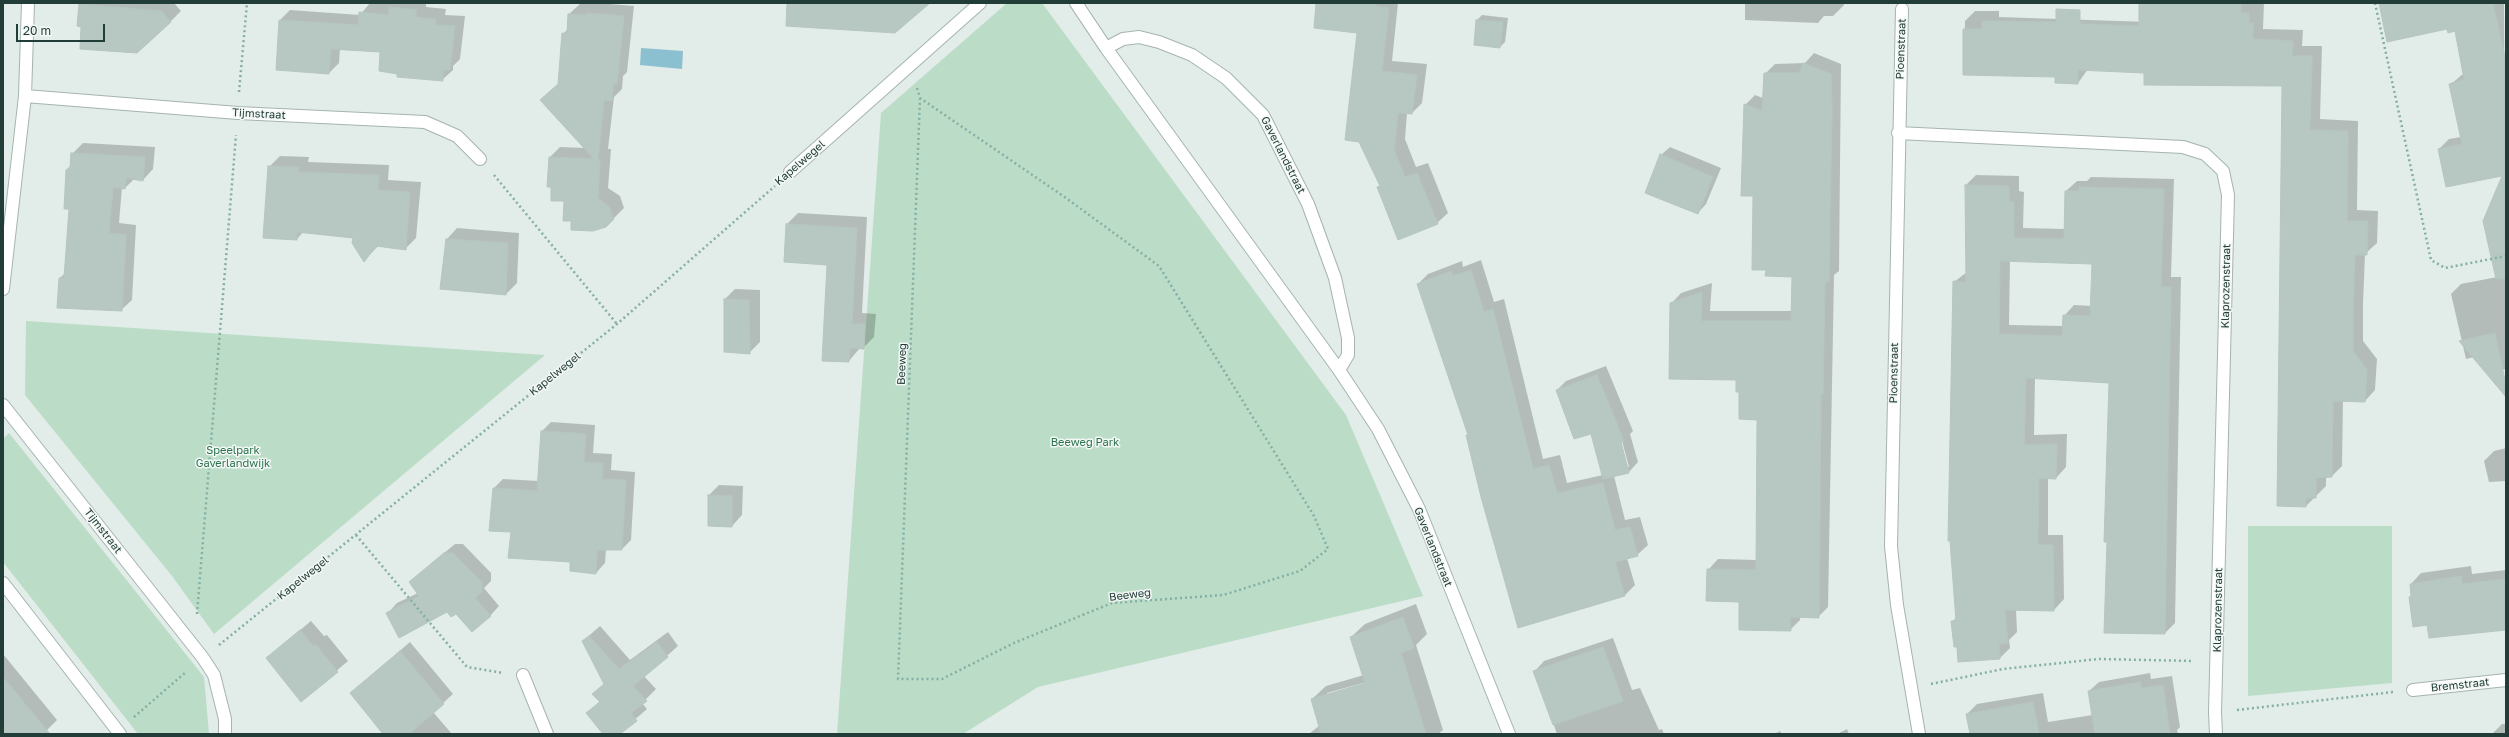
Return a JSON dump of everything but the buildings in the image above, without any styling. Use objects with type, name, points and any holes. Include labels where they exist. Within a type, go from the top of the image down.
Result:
[{"type":"street","points":[[3,289],[25,96],[28,3]]},
{"type":"street","name":"Kapelwegel","points":[[790,172],[980,3]]},
{"type":"street","name":"Gaverlandstraat","points":[[1076,3],[1106,48],[1339,370],[1378,430],[1419,509],[1508,734]]},
{"type":"street","name":"Pioenstraat","points":[[1902,9],[1898,132],[1891,546],[1897,605],[1919,734]]},
{"type":"street","name":"Gaverlandstraat","points":[[1106,48],[1123,39],[1139,37],[1159,42],[1192,55],[1226,78],[1263,115],[1308,204],[1335,278],[1348,338],[1348,355],[1339,370]]},
{"type":"street","name":"Tijmstraat","points":[[25,96],[238,113],[425,122],[457,136],[480,159]]},
{"type":"street","name":"Klaprozenstraat","points":[[1898,132],[2183,147],[2205,154],[2223,171],[2228,195],[2216,661],[2216,734]]},
{"type":"street","name":"Tijmstraat","points":[[3,405],[203,658],[214,675],[225,719],[225,734]]},
{"type":"street","points":[[3,583],[119,733]]},
{"type":"street","points":[[523,675],[547,734]]},
{"type":"street","name":"Bremstraat","points":[[2413,690],[2506,680]]},
{"type":"path","points":[[194,647],[247,3]]},
{"type":"path","points":[[2375,3],[2431,260],[2445,268],[2506,256]]},
{"type":"path","name":"Beeweg","points":[[910,66],[920,98],[898,679],[942,679],[1014,643],[1112,603],[1224,595],[1300,571],[1328,549],[1314,516],[1159,266],[1066,198],[920,98]]},
{"type":"path","points":[[480,159],[617,324]]},
{"type":"path","name":"Kapelwegel","points":[[119,733],[203,658],[617,324],[790,172]]},
{"type":"path","points":[[356,535],[467,667],[523,675]]},
{"type":"path","points":[[1911,688],[2003,669],[2099,659],[2216,661]]},
{"type":"path","points":[[2215,712],[2413,690]]},
{"type":"green space","name":"Beeweg Park","points":[[1007,3],[1042,3],[1346,415],[1423,596],[1038,687],[963,734],[837,734],[881,113]]},
{"type":"green space","name":"Speelpark Gaverlandwijk","points":[[26,321],[545,355],[214,634],[172,576],[25,395]]},
{"type":"green space","points":[[9,433],[204,677],[209,734],[138,734],[3,562],[3,439]]},
{"type":"green space","points":[[2248,526],[2392,526],[2392,683],[2248,696]]},
{"type":"water","points":[[641,48],[683,51],[682,69],[640,65]]}]
